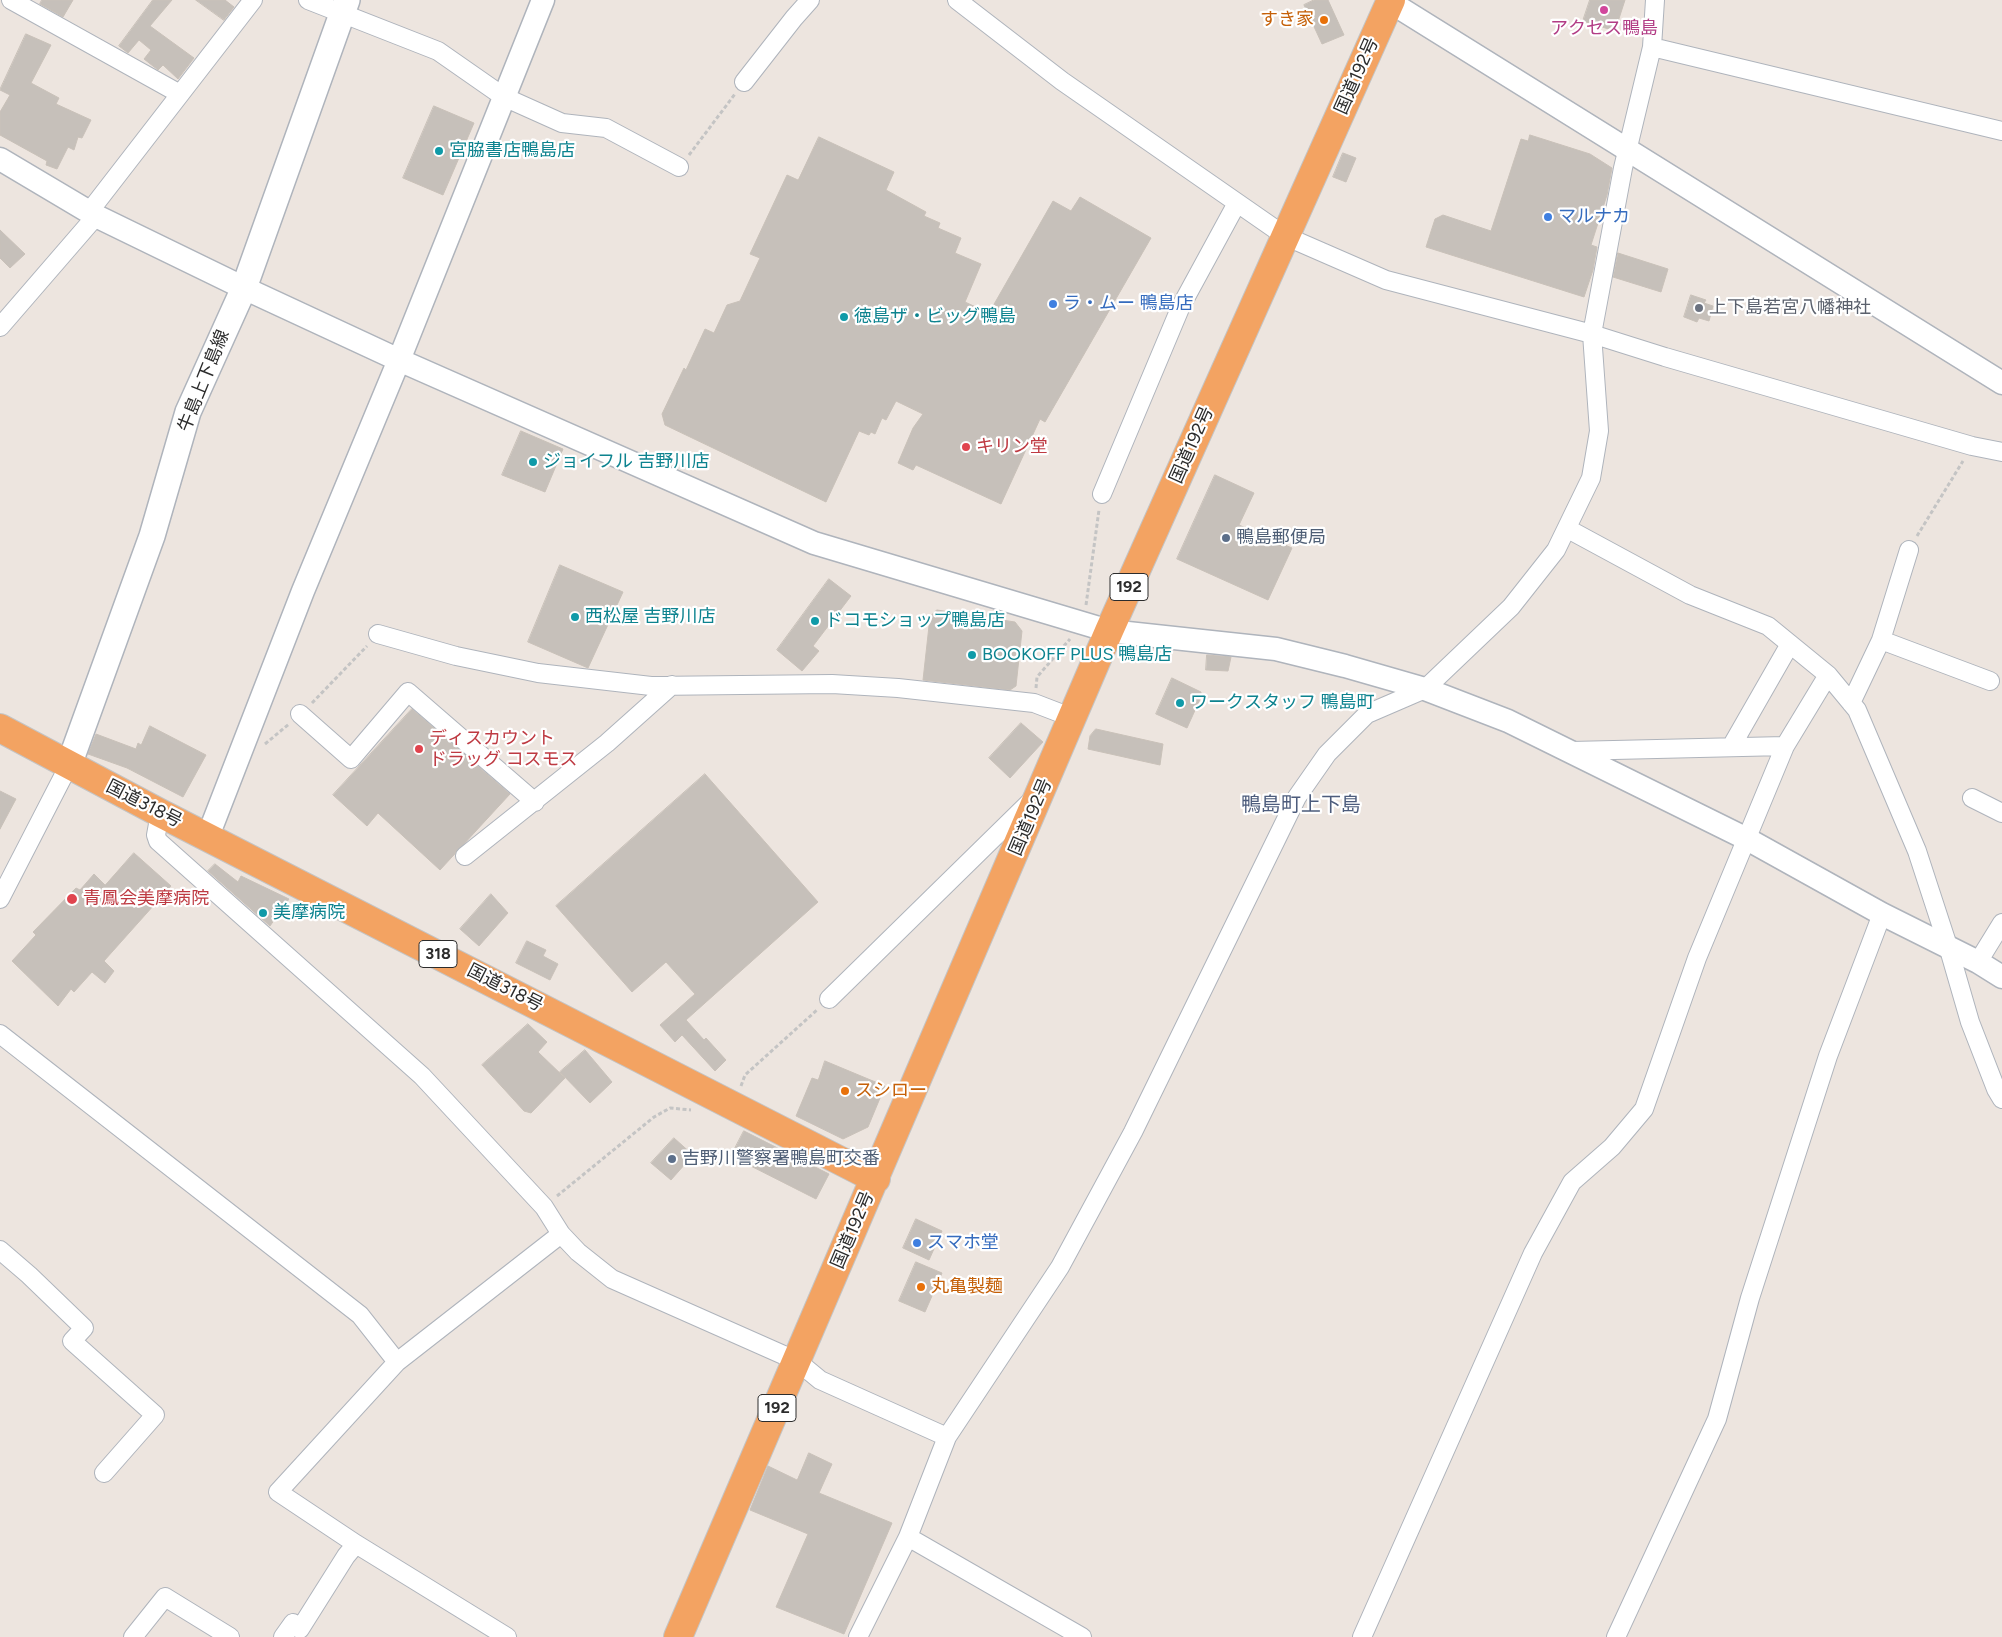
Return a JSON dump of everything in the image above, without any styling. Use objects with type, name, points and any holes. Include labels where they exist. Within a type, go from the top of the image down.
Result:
[{"type":"highway","name":"国道192号","points":[[678,1637],[876,1179],[1109,631],[1389,1]]},
{"type":"highway","name":"国道318号","points":[[0,728],[160,813],[876,1179]]},
{"type":"main road","name":"牛島上下島線","points":[[69,766],[152,536],[188,412],[244,288],[345,6]]},
{"type":"street","points":[[11,0],[180,94]]},
{"type":"street","points":[[0,327],[93,214],[180,94],[253,0]]},
{"type":"street","points":[[308,0],[345,6],[438,51],[504,98],[562,123],[606,128],[679,167]]},
{"type":"street","points":[[208,836],[303,591],[399,360],[543,0]]},
{"type":"street","points":[[744,82],[810,0]]},
{"type":"street","points":[[957,0],[1062,81],[1285,236],[1386,280],[1592,334],[1972,446],[2002,452]]},
{"type":"street","points":[[858,1637],[882,1585],[908,1537],[947,1437],[1060,1267],[1133,1132],[1298,797],[1327,754],[1367,714],[1425,689],[1511,607],[1556,550],[1568,529],[1591,478],[1599,431],[1592,334],[1627,149],[1652,47],[1655,0]]},
{"type":"street","points":[[1389,1],[2002,383]]},
{"type":"street","points":[[1652,47],[2002,131]]},
{"type":"street","points":[[0,159],[93,214],[244,288],[399,360],[814,543],[1109,631],[1276,649],[1425,689],[1508,721],[1747,839],[1882,914],[1978,962],[2002,977]]},
{"type":"street","points":[[1102,494],[1181,306],[1237,203]]},
{"type":"street","points":[[1568,529],[1690,595],[1768,626],[1828,675],[1851,702],[1857,710],[1896,798],[1917,851],[1970,1022],[1996,1089],[2002,1099]]},
{"type":"street","points":[[1851,702],[1881,640],[1909,550]]},
{"type":"street","points":[[378,634],[456,656],[538,673],[651,686],[832,684],[898,688],[1034,703],[1073,718]]},
{"type":"street","points":[[1881,640],[1990,681]]},
{"type":"street","points":[[1731,747],[1790,644]]},
{"type":"street","points":[[1362,1637],[1533,1253],[1572,1182],[1612,1147],[1644,1109],[1697,958],[1785,746],[1828,675]]},
{"type":"street","points":[[465,856],[608,743],[672,685]]},
{"type":"street","points":[[300,714],[351,758],[408,692],[535,802]]},
{"type":"street","points":[[1571,751],[1785,746]]},
{"type":"street","points":[[0,899],[69,766]]},
{"type":"street","points":[[829,999],[1042,791]]},
{"type":"street","points":[[1972,798],[2002,813]]},
{"type":"street","points":[[160,813],[156,835],[158,841],[422,1076],[544,1207],[561,1234],[578,1252],[612,1279],[797,1361],[820,1380],[947,1437]]},
{"type":"street","points":[[1616,1637],[1717,1419],[1750,1298],[1828,1056],[1882,914]]},
{"type":"street","points":[[1978,962],[2002,923]]},
{"type":"street","points":[[0,1034],[360,1315],[397,1362]]},
{"type":"street","points":[[507,1637],[356,1544],[278,1492],[397,1362],[561,1234]]},
{"type":"street","points":[[0,1250],[84,1328],[72,1341],[156,1415],[104,1473]]},
{"type":"street","points":[[908,1537],[1082,1637]]},
{"type":"street","points":[[283,1637],[293,1624],[300,1629],[346,1556],[356,1544]]},
{"type":"street","points":[[133,1637],[165,1597],[230,1637]]},
{"type":"path","points":[[679,167],[744,82]]},
{"type":"path","points":[[1909,550],[1972,446]]},
{"type":"path","points":[[1034,703],[1038,677],[1083,623],[1102,494]]},
{"type":"building","points":[[42,0],[73,0],[63,17],[40,4]]},
{"type":"building","points":[[153,0],[172,0],[150,26],[194,58],[178,79],[163,65],[158,70],[144,59],[151,50],[139,40],[128,53],[119,46]]},
{"type":"building","points":[[196,0],[225,0],[234,7],[224,20]]},
{"type":"building","name":"すき家","points":[[1314,0],[1328,0],[1344,35],[1322,44],[1304,5]]},
{"type":"building","name":"アクセス鴨島","points":[[1590,0],[1625,0],[1615,31],[1583,21]]},
{"type":"building","points":[[26,34],[51,45],[31,83],[59,98],[56,104],[91,120],[82,138],[78,137],[74,150],[68,147],[57,169],[46,165],[47,161],[0,135],[0,112],[10,95],[0,90]]},
{"type":"building","name":"宮脇書店鴨島店","points":[[434,106],[474,123],[443,195],[403,178]]},
{"type":"building","name":"マルナカ","points":[[1530,135],[1590,154],[1612,168],[1607,195],[1591,245],[1597,247],[1593,270],[1584,297],[1426,247],[1435,219],[1443,215],[1491,231],[1521,139],[1528,141]]},
{"type":"building","name":"徳島ザ・ビッグ鴨島","points":[[819,137],[894,172],[886,190],[926,212],[924,216],[940,223],[938,228],[961,238],[955,253],[981,264],[965,302],[989,313],[1053,201],[1071,211],[1080,197],[1151,238],[1045,422],[1040,419],[1001,504],[916,465],[913,470],[898,463],[913,428],[923,414],[896,401],[886,420],[882,418],[875,434],[871,432],[869,435],[859,431],[826,502],[665,425],[662,414],[684,368],[686,370],[705,329],[714,333],[727,305],[740,301],[760,258],[750,254],[787,175],[798,180]]},
{"type":"building","points":[[1343,153],[1356,158],[1346,182],[1333,177]]},
{"type":"building","points":[[0,230],[25,254],[10,268],[0,258]]},
{"type":"building","points":[[1618,253],[1668,269],[1661,292],[1613,277]]},
{"type":"building","name":"上下島若宮八幡神社","points":[[1691,295],[1706,300],[1704,303],[1713,306],[1709,321],[1699,318],[1697,322],[1684,317]]},
{"type":"building","name":"ジョイフル 吉野川店","points":[[521,431],[563,449],[545,492],[502,475]]},
{"type":"building","name":"鴨島郵便局","points":[[1215,475],[1254,493],[1239,525],[1292,548],[1268,600],[1177,559]]},
{"type":"building","name":"西松屋 吉野川店","points":[[560,565],[623,592],[588,668],[528,642]]},
{"type":"building","name":"ドコモショップ鴨島店","points":[[829,579],[851,596],[813,646],[819,651],[802,671],[777,650]]},
{"type":"building","name":"BOOKOFF PLUS 鴨島店","points":[[937,610],[1015,622],[1022,631],[1016,686],[1010,690],[923,680],[930,617]]},
{"type":"building","points":[[1207,655],[1231,657],[1228,671],[1206,670]]},
{"type":"building","name":"ワークスタッフ 鴨島町","points":[[1172,678],[1201,692],[1201,697],[1187,728],[1156,714]]},
{"type":"building","name":"ディスカウント ドラッグ コスモス","points":[[412,709],[510,794],[440,870],[378,813],[367,826],[333,795]]},
{"type":"building","points":[[1021,723],[1043,742],[1010,778],[989,758]]},
{"type":"building","points":[[150,726],[206,755],[183,797],[127,768],[88,754],[96,734],[136,749],[138,743],[141,745]]},
{"type":"building","points":[[1096,729],[1163,744],[1160,765],[1088,749],[1090,736]]},
{"type":"building","points":[[705,774],[818,902],[686,1020],[726,1060],[715,1071],[682,1035],[675,1042],[660,1025],[695,994],[666,962],[632,992],[556,906]]},
{"type":"building","points":[[0,791],[16,799],[0,829]]},
{"type":"building","points":[[134,853],[171,886],[104,961],[114,971],[105,983],[92,972],[74,992],[71,989],[58,1006],[12,961],[36,935],[33,932],[76,888],[80,890],[94,874],[105,885]]},
{"type":"building","name":"美摩病院","points":[[215,864],[238,882],[241,876],[289,899],[270,926],[208,871]]},
{"type":"building","points":[[491,894],[508,913],[479,946],[460,929]]},
{"type":"building","points":[[527,941],[546,950],[543,956],[558,964],[550,980],[516,963]]},
{"type":"building","points":[[528,1024],[547,1042],[538,1052],[565,1078],[531,1113],[524,1111],[482,1065]]},
{"type":"building","points":[[585,1050],[612,1082],[590,1103],[560,1072]]},
{"type":"building","name":"スシロー","points":[[825,1061],[885,1086],[868,1127],[843,1139],[796,1116],[812,1078],[818,1080]]},
{"type":"building","points":[[744,1131],[829,1174],[816,1199],[731,1156]]},
{"type":"building","name":"吉野川警察署鴨島町交番","points":[[674,1138],[693,1155],[671,1180],[651,1163]]},
{"type":"building","points":[[916,1219],[942,1231],[929,1260],[903,1248]]},
{"type":"building","name":"丸亀製麺","points":[[916,1262],[942,1273],[925,1312],[899,1301]]},
{"type":"building","points":[[809,1453],[832,1464],[819,1493],[892,1523],[844,1634],[776,1607],[808,1534],[750,1510],[768,1466],[797,1480]]},
{"type":"place","name":"アクセス鴨島","points":[[1604,10]]},
{"type":"place","name":"すき家","points":[[1324,20]]},
{"type":"place","name":"宮脇書店鴨島店","points":[[439,151]]},
{"type":"place","name":"マルナカ","points":[[1548,217]]},
{"type":"place","name":"ラ・ムー 鴨島店","points":[[1053,304]]},
{"type":"place","name":"上下島若宮八幡神社","points":[[1699,308]]},
{"type":"place","name":"徳島ザ・ビッグ鴨島","points":[[844,317]]},
{"type":"place","name":"キリン堂","points":[[966,447]]},
{"type":"place","name":"ジョイフル 吉野川店","points":[[533,462]]},
{"type":"place","name":"鴨島郵便局","points":[[1226,538]]},
{"type":"place","name":"西松屋 吉野川店","points":[[575,617]]},
{"type":"place","name":"ドコモショップ鴨島店","points":[[815,621]]},
{"type":"place","name":"BOOKOFF PLUS 鴨島店","points":[[972,655]]},
{"type":"place","name":"ワークスタッフ 鴨島町","points":[[1180,703]]},
{"type":"place","name":"ディスカウント ドラッグ コスモス","points":[[419,749]]},
{"type":"place","name":"青鳳会美摩病院","points":[[72,899]]},
{"type":"place","name":"美摩病院","points":[[263,913]]},
{"type":"place","name":"スシロー","points":[[845,1091]]},
{"type":"place","name":"吉野川警察署鴨島町交番","points":[[672,1159]]},
{"type":"place","name":"スマホ堂","points":[[917,1243]]},
{"type":"place","name":"丸亀製麺","points":[[921,1287]]},
{"type":"district","name":"鴨島町上下島","points":[[1301,805]]}]
